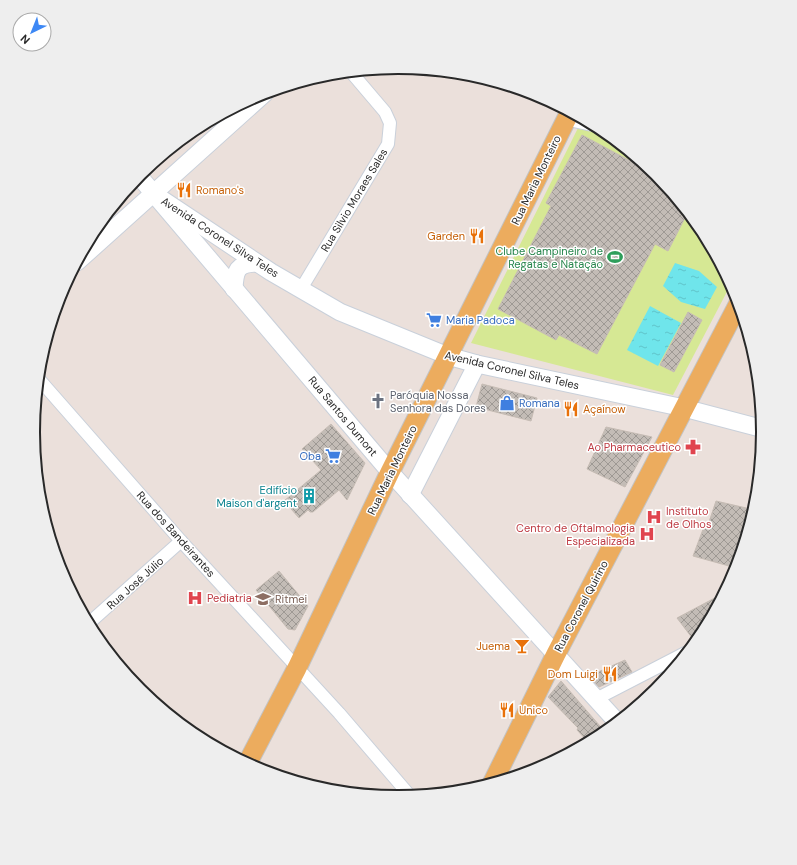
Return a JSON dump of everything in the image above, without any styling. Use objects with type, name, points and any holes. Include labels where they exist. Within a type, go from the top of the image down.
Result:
[{"type":"main road","name":"Rua Maria Monteiro","points":[[250,759],[297,668],[390,472],[568,117]]},
{"type":"main road","name":"Rua Coronel Quirino","points":[[495,778],[556,654],[735,309]]},
{"type":"street","name":"Rua Silvio Moraes Sales","points":[[301,289],[388,144],[390,123],[385,112],[356,77]]},
{"type":"street","points":[[89,251],[251,106]]},
{"type":"street","name":"Avenida Coronel Silva Teles","points":[[143,181],[154,194],[256,262],[340,312],[448,356],[477,364],[684,408],[757,427]]},
{"type":"street","name":"Rua Santos Dumont","points":[[154,194],[410,495],[614,719]]},
{"type":"street","points":[[234,289],[234,279],[239,268],[244,264],[256,262]]},
{"type":"street","points":[[410,495],[477,364]]},
{"type":"street","name":"Rua dos Bandeirantes","points":[[43,384],[181,541],[297,668],[405,791]]},
{"type":"street","name":"Rua José Júlio","points":[[93,620],[181,541]]},
{"type":"street","points":[[596,699],[679,656]]},
{"type":"green space","name":"Clube Campineiro de Regatas e Natação","points":[[578,128],[596,133],[617,148],[652,179],[668,196],[697,233],[728,290],[673,395],[471,343]]},
{"type":"water","points":[[675,263],[699,271],[717,287],[705,309],[681,302],[663,286]]},
{"type":"water","points":[[650,306],[681,323],[658,366],[627,350]]},
{"type":"building","points":[[582,135],[636,164],[668,196],[685,217],[668,251],[655,244],[597,354],[559,335],[556,340],[498,309],[551,206],[546,203]]},
{"type":"building","points":[[688,312],[702,320],[674,372],[660,365]]},
{"type":"building","name":"Romana","points":[[482,384],[537,398],[531,421],[476,407]]},
{"type":"building","name":"Oba","points":[[331,424],[365,463],[347,500],[339,490],[313,512],[308,510],[299,518],[284,501],[321,470],[302,449]]},
{"type":"building","points":[[606,427],[652,437],[625,487],[587,469]]},
{"type":"building","points":[[716,501],[749,509],[745,525],[732,565],[729,566],[693,556],[705,524],[708,525]]},
{"type":"building","points":[[279,571],[308,606],[295,630],[288,629],[256,590]]},
{"type":"building","points":[[717,597],[692,638],[677,618]]},
{"type":"building","name":"Dom Luigi","points":[[625,660],[632,672],[599,687],[589,676]]},
{"type":"building","points":[[561,681],[602,728],[585,739],[577,730],[578,728],[548,697]]},
{"type":"place","name":"Romano's","points":[[184,190]]},
{"type":"place","name":"Garden","points":[[477,236]]},
{"type":"place","name":"Clube Campineiro de Regatas e Natação","points":[[615,257]]},
{"type":"place","name":"Maria Padoca","points":[[434,320]]},
{"type":"place","name":"Paróquia Nossa Senhora das Dores","points":[[378,401]]},
{"type":"place","name":"Romana","points":[[507,403]]},
{"type":"place","name":"Açaínow","points":[[571,409]]},
{"type":"place","name":"Ao Pharmaceutico","points":[[693,447]]},
{"type":"place","name":"Oba","points":[[333,456]]},
{"type":"place","name":"Edifício Maison d'argent","points":[[309,496]]},
{"type":"place","name":"Instituto de Olhos","points":[[654,517]]},
{"type":"place","name":"Centro de Oftalmologia Especializada","points":[[647,534]]},
{"type":"place","name":"Pediatria","points":[[195,598]]},
{"type":"place","name":"Ritmei","points":[[263,599]]},
{"type":"place","name":"Juema","points":[[522,646]]},
{"type":"place","name":"Dom Luigi","points":[[610,674]]},
{"type":"place","name":"Unico","points":[[507,710]]}]
